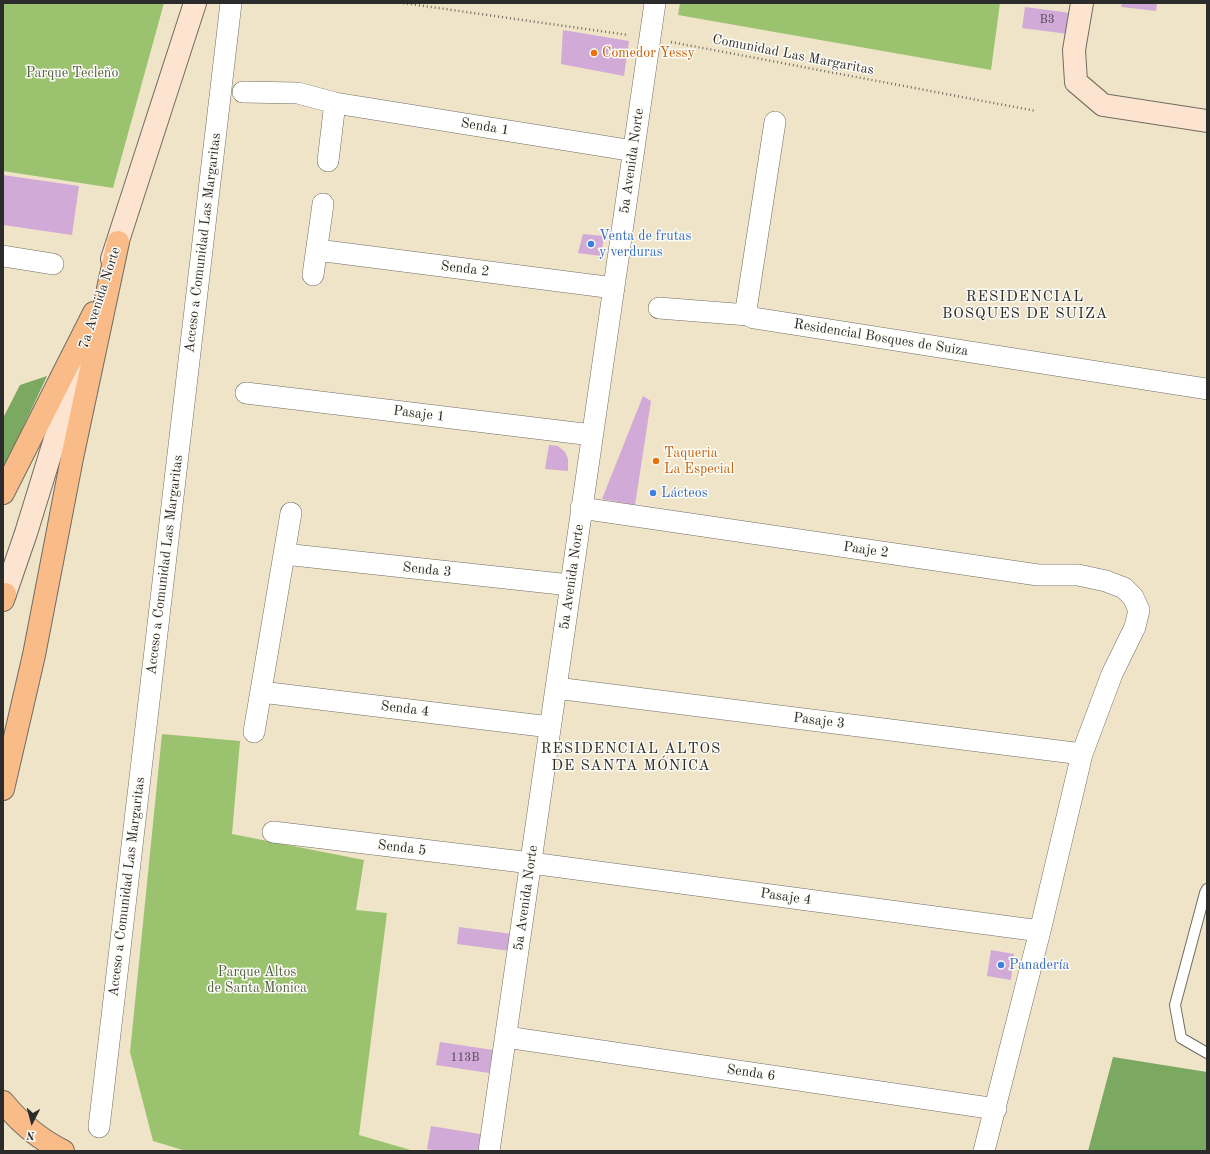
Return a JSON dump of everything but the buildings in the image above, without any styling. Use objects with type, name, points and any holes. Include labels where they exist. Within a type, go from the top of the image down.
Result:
[{"type":"highway","points":[[3,789],[34,655],[72,458],[118,242]]},
{"type":"highway","points":[[3,493],[94,313]]},
{"type":"highway","points":[[3,1102],[31,1132],[63,1151]]},
{"type":"main road","name":"7a Avenida Norte","points":[[4,597],[26,533],[94,313],[195,3]]},
{"type":"main road","points":[[1082,3],[1074,50],[1076,82],[1103,105],[1207,121]]},
{"type":"street","name":"Acceso a Comunidad Las Margaritas","points":[[99,1127],[231,3]]},
{"type":"street","name":"5a Avenida Norte","points":[[490,1151],[581,508],[655,3]]},
{"type":"street","name":"Senda 1","points":[[243,92],[298,93],[335,103],[634,151]]},
{"type":"street","points":[[328,161],[335,103]]},
{"type":"street","points":[[748,315],[746,310],[775,122]]},
{"type":"street","points":[[314,275],[323,204]]},
{"type":"street","name":"Senda 2","points":[[317,250],[614,288]]},
{"type":"street","points":[[3,256],[53,264]]},
{"type":"street","name":"Residencial Bosques de Suiza","points":[[659,308],[748,315],[754,318],[1207,389]]},
{"type":"street","name":"Pasaje 1","points":[[246,394],[592,435]]},
{"type":"street","name":"Paaje 2","points":[[581,508],[1038,575],[1078,575],[1106,581],[1124,588],[1133,598],[1138,610],[1135,627],[1112,674],[1082,754]]},
{"type":"street","points":[[254,732],[291,513]]},
{"type":"street","name":"Senda 3","points":[[284,554],[570,585]]},
{"type":"street","name":"Pasaje 3","points":[[556,688],[1082,754]]},
{"type":"street","name":"Senda 4","points":[[260,692],[550,727]]},
{"type":"street","points":[[984,1151],[996,1109],[1040,931],[1082,754]]},
{"type":"street","name":"Senda 5","points":[[273,832],[531,863]]},
{"type":"street","name":"Pasaje 4","points":[[531,863],[1040,931]]},
{"type":"street","name":"Senda 6","points":[[506,1037],[996,1109]]},
{"type":"lane","points":[[1207,888],[1204,893],[1175,1005],[1181,1038],[1207,1053]]},
{"type":"path","name":"Comunidad Las Margaritas","points":[[403,3],[650,38],[1036,111]]},
{"type":"green space","name":"Parque Tecleño","points":[[3,3],[164,3],[113,188],[3,171]]},
{"type":"green space","points":[[680,3],[1000,3],[991,70],[678,15]]},
{"type":"green space","points":[[47,376],[3,470],[3,418],[20,385]]},
{"type":"green space","name":"Parque Altos de Santa Monica","points":[[162,734],[240,741],[232,834],[364,860],[356,910],[387,913],[359,1135],[414,1151],[186,1151],[153,1141],[130,1052]]},
{"type":"green space","points":[[1113,1057],[1207,1072],[1207,1151],[1088,1151]]},
{"type":"place","name":"Comedor Yessy","points":[[594,53]]},
{"type":"place","name":"Venta de frutas y verduras","points":[[591,244]]},
{"type":"place","name":"Taqueria La Especial","points":[[656,461]]},
{"type":"place","name":"Lácteos","points":[[653,493]]},
{"type":"place","name":"Panadería","points":[[1001,965]]},
{"type":"district","name":"RESIDENCIAL BOSQUES DE SUIZA","points":[[1025,306]]},
{"type":"district","name":"RESIDENCIAL ALTOS DE SANTA MÓNICA","points":[[631,758]]}]
